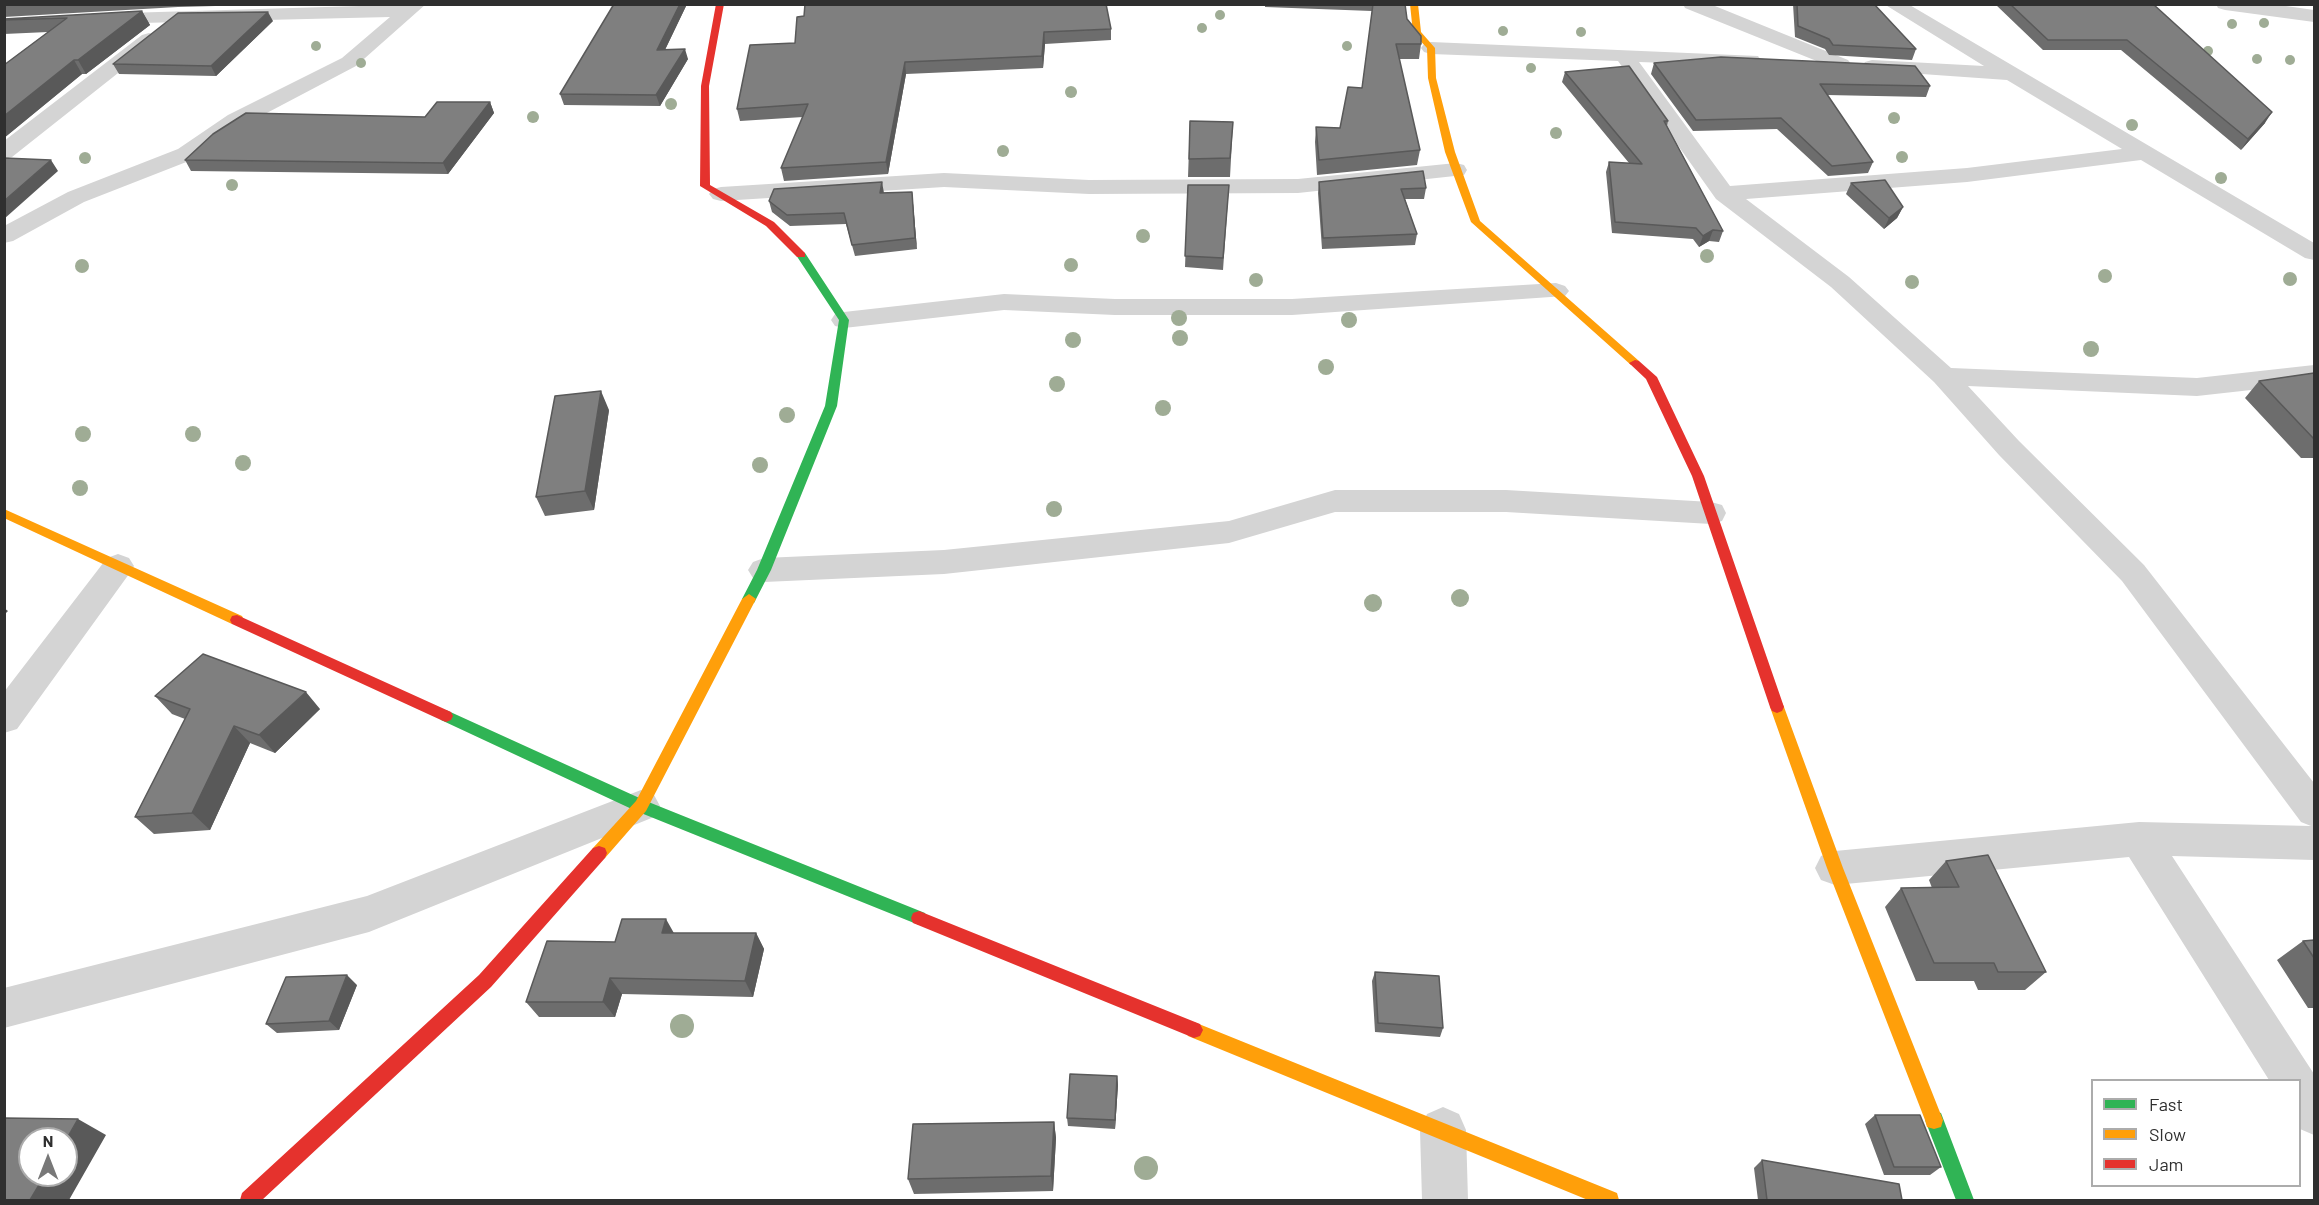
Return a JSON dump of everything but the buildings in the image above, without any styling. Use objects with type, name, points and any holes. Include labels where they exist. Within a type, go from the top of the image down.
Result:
[{"type":"street","points":[[249,1200],[485,981],[641,807],[764,570],[831,406],[844,320],[803,256],[770,224],[705,186],[705,86],[720,4]]},
{"type":"street","points":[[1414,4],[1417,33],[1431,48],[1432,78],[1456,170],[1476,222],[1652,377],[1698,476],[1763,668],[1835,868],[1965,1200]]},
{"type":"street","points":[[1692,4],[1841,64]]},
{"type":"street","points":[[1893,4],[2314,253]]},
{"type":"street","points":[[2225,4],[2314,17]]},
{"type":"street","points":[[2300,4],[2314,17]]},
{"type":"street","points":[[81,19],[414,8]]},
{"type":"street","points":[[4,236],[76,197],[186,154],[236,120],[349,62],[414,8]]},
{"type":"street","points":[[4,152],[178,15]]},
{"type":"street","points":[[1431,48],[1778,61],[2011,74]]},
{"type":"street","points":[[1624,55],[1724,194],[1840,282],[1944,376],[2008,448],[2133,573],[2314,811]]},
{"type":"street","points":[[1724,194],[1967,175],[2142,153]]},
{"type":"street","points":[[721,194],[944,180],[1089,186],[1298,186],[1456,170]]},
{"type":"street","points":[[844,320],[1004,302],[1115,307],[1292,307],[1556,291]]},
{"type":"street","points":[[1944,376],[2197,387],[2314,374]]},
{"type":"street","points":[[764,570],[944,562],[1229,532],[1335,501],[1506,501],[1711,513]]},
{"type":"street","points":[[4,513],[641,807],[1443,1130],[1610,1200]]},
{"type":"street","points":[[4,719],[118,566]]},
{"type":"street","points":[[4,1008],[369,914],[641,807]]},
{"type":"street","points":[[1835,868],[2139,838],[2314,843]]},
{"type":"street","points":[[2139,838],[2293,1079]]},
{"type":"street","points":[[2301,1092],[2314,1113]]},
{"type":"street","points":[[1443,1130],[1445,1200]]},
{"type":"traffic: fast","points":[[749,599],[764,570],[831,406],[844,320],[801,255]]},
{"type":"traffic: fast","points":[[446,716],[641,806],[919,918]]},
{"type":"traffic: fast","points":[[1934,1120],[1965,1200]]},
{"type":"traffic: slow","points":[[1414,4],[1417,33],[1431,48],[1432,78],[1450,152],[1476,222],[1635,363]]},
{"type":"traffic: slow","points":[[4,513],[237,620]]},
{"type":"traffic: slow","points":[[599,853],[641,806],[749,599]]},
{"type":"traffic: slow","points":[[1777,707],[1835,868],[1934,1120]]},
{"type":"traffic: slow","points":[[1194,1030],[1610,1200]]},
{"type":"traffic: jam","points":[[720,4],[705,86],[705,186],[770,224],[801,255]]},
{"type":"traffic: jam","points":[[1635,363],[1651,377],[1698,476],[1777,707]]},
{"type":"traffic: jam","points":[[237,620],[446,716]]},
{"type":"traffic: jam","points":[[249,1200],[485,981],[599,853]]},
{"type":"traffic: jam","points":[[919,918],[1194,1030]]}]
